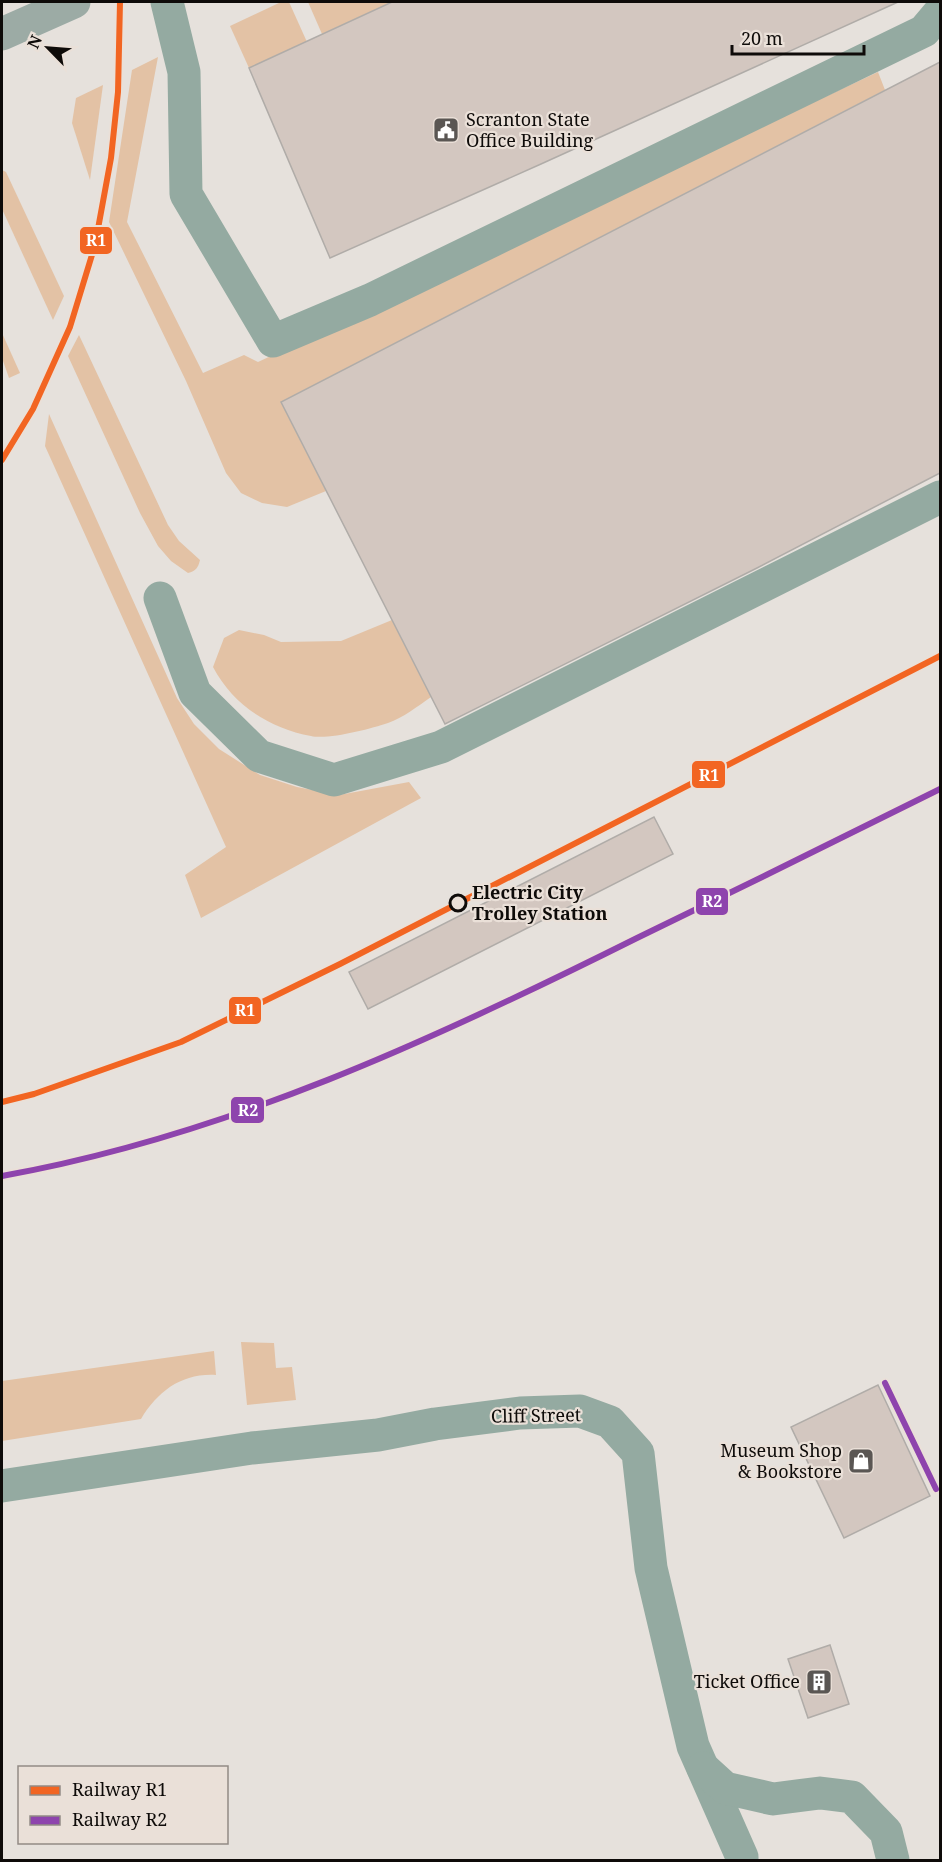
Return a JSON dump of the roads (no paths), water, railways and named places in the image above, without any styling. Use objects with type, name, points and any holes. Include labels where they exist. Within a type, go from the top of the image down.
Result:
[{"type":"main road","points":[[2,34],[74,2]]},
{"type":"lane","points":[[167,2],[184,72],[186,194],[273,341],[370,300],[924,31],[940,12]]},
{"type":"lane","points":[[160,598],[195,693],[259,756],[334,780],[441,747],[940,496]]},
{"type":"lane","name":"Cliff Street","points":[[2,1486],[252,1448],[378,1435],[435,1424],[520,1413],[580,1411],[610,1422],[638,1453],[651,1568],[693,1746],[742,1860]]},
{"type":"lane","points":[[703,1768],[725,1788],[773,1799],[820,1793],[852,1797],[886,1832],[893,1860]]},
{"type":"rail line","name":"R1","points":[[2,460],[33,409],[70,327],[95,245],[111,158],[118,92],[120,2]]},
{"type":"rail line","name":"R1","points":[[2,1102],[34,1094],[181,1042],[340,964],[940,656]]},
{"type":"rail line","name":"R2","points":[[2,1176],[85,1158],[167,1136],[248,1110],[328,1080],[561,976],[940,789]]},
{"type":"rail line","name":"R2","points":[[885,1383],[936,1489]]},
{"type":"place","name":"Scranton State Office Building","points":[[446,130]]},
{"type":"place","name":"Electric City Trolley Station","points":[[458,903]]},
{"type":"place","name":"Museum Shop & Bookstore","points":[[861,1461]]},
{"type":"place","name":"Ticket Office","points":[[819,1682]]}]
